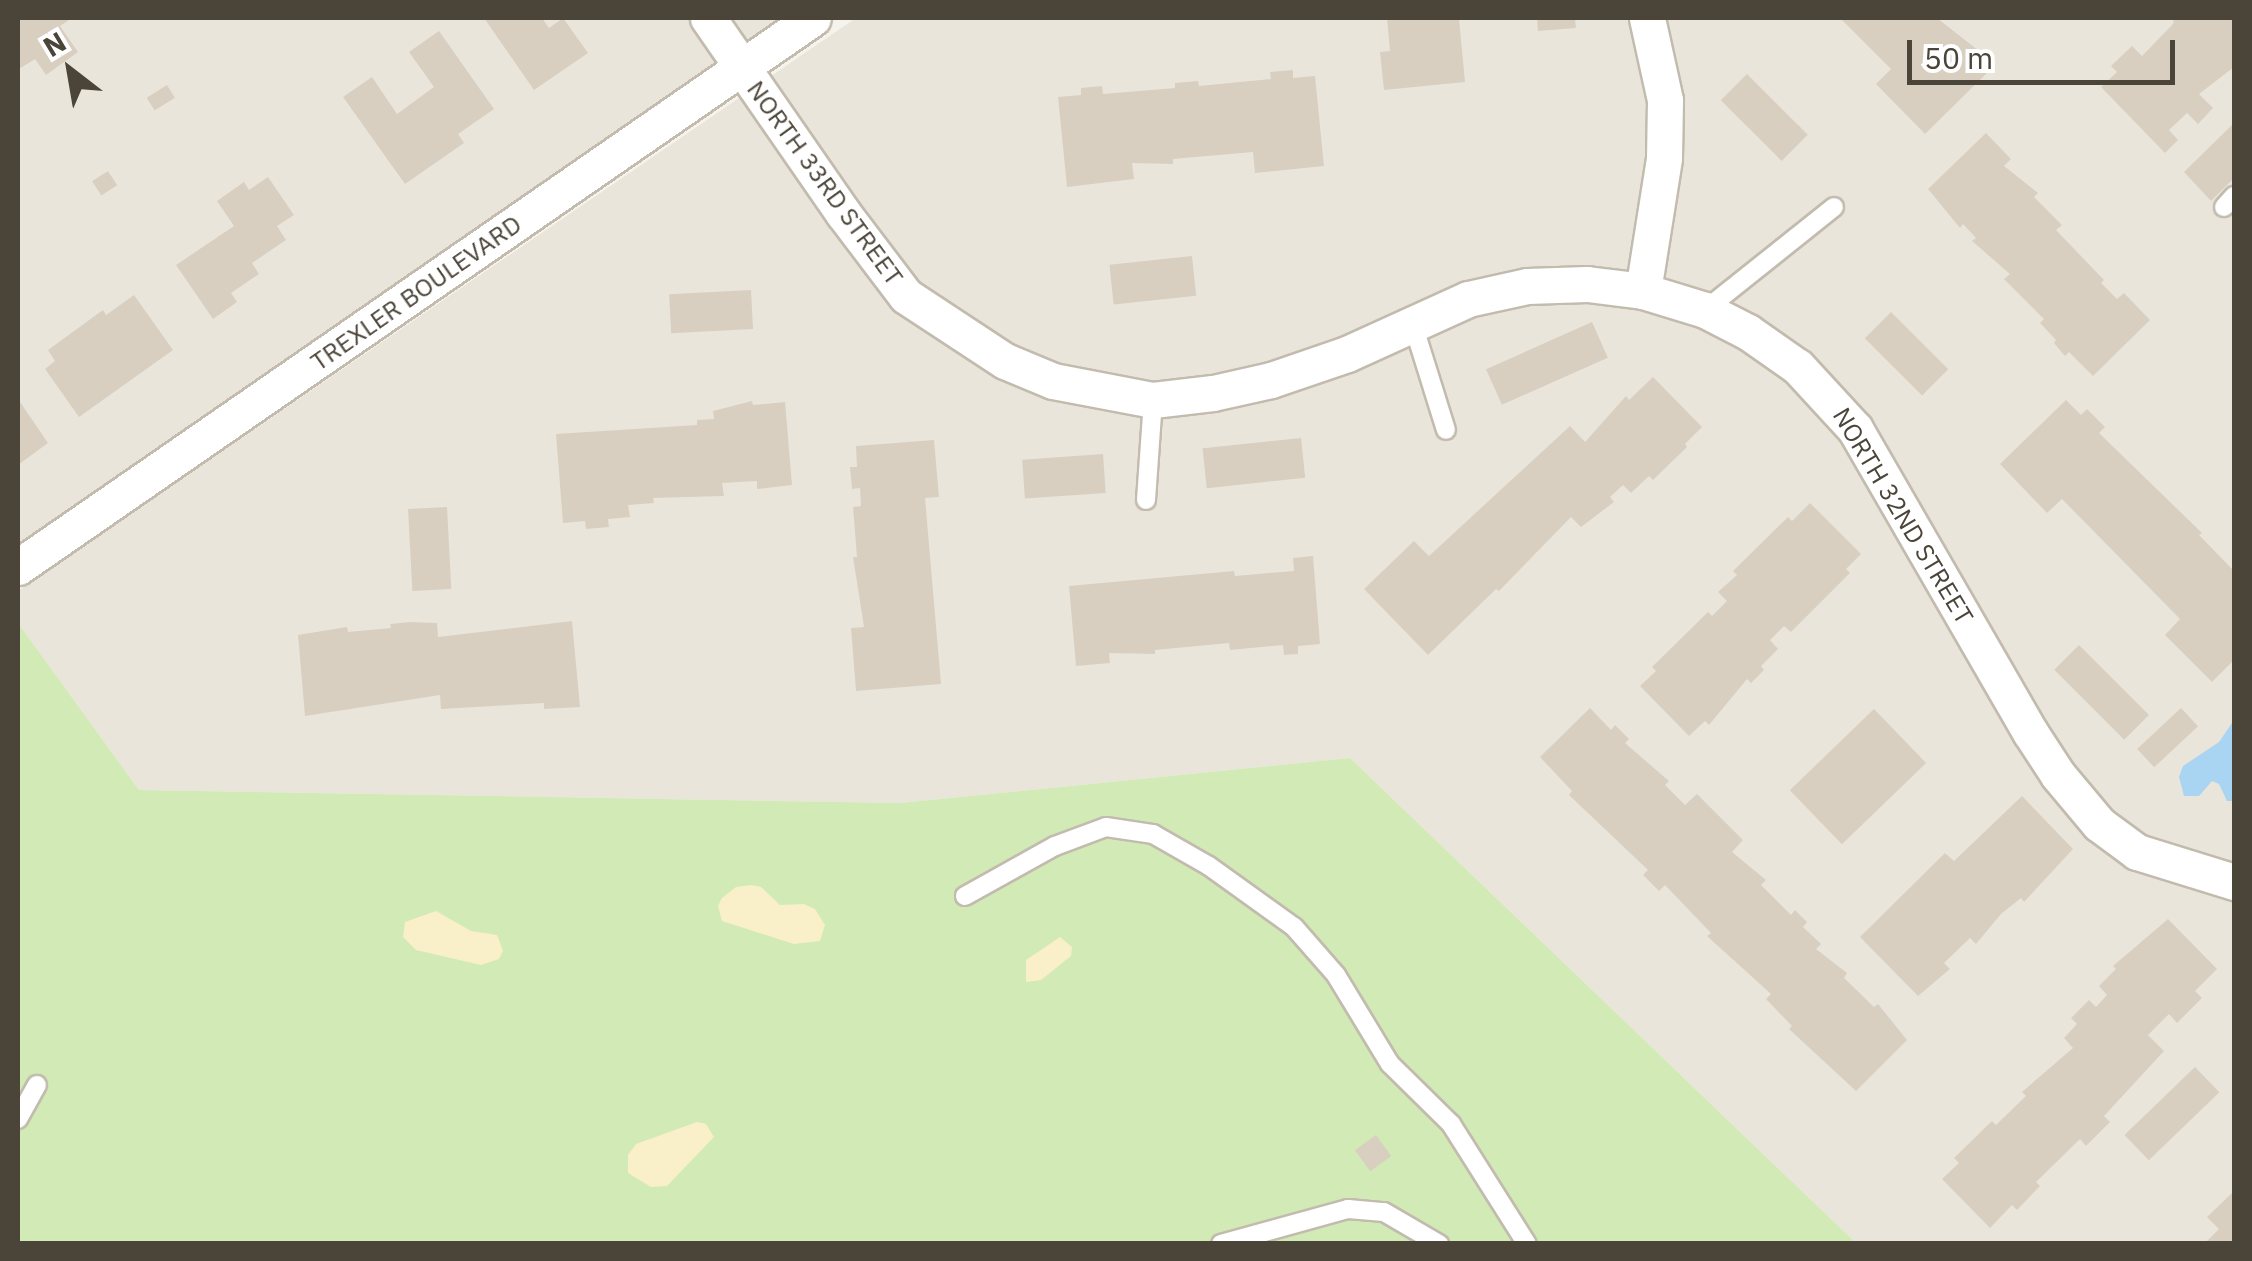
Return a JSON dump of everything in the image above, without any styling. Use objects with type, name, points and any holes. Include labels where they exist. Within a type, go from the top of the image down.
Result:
[{"type":"street","name":"NORTH 33RD STREET","points":[[708,18],[906,296],[1005,361],[1053,381],[1153,400],[1272,380],[1347,354],[1468,298],[1527,286],[1587,284],[1643,291]]},
{"type":"street","name":"TREXLER BOULEVARD","points":[[18,568],[813,18]]},
{"type":"street","points":[[1643,291],[1664,158],[1665,100],[1648,18]]},
{"type":"street","name":"NORTH 32ND STREET","points":[[1643,291],[1705,310],[1748,332],[1798,366],[1855,429],[2058,776],[2099,824],[2136,852],[2234,882]]},
{"type":"lane","points":[[1705,310],[1834,207]]},
{"type":"lane","points":[[1412,321],[1446,430]]},
{"type":"lane","points":[[1146,500],[1153,400]]},
{"type":"lane","points":[[965,896],[1055,846],[1106,827],[1153,834],[1223,875],[1294,927],[1336,976],[1390,1064],[1451,1124],[1526,1244]]},
{"type":"lane","points":[[18,1119],[37,1085]]},
{"type":"lane","points":[[1220,1244],[1348,1209],[1384,1212],[1439,1244]]},
{"type":"shaded area","points":[[18,18],[790,18],[18,558]]},
{"type":"shaded area","points":[[856,18],[2234,18],[2234,1243],[1856,1243],[1350,758],[900,803],[139,790],[18,623],[18,591]]},
{"type":"green space","points":[[18,623],[139,790],[900,803],[1350,758],[1856,1243],[18,1243]]},
{"type":"sand","points":[[736,887],[761,887],[780,905],[804,904],[815,909],[825,925],[820,941],[794,944],[722,921],[718,906],[722,898]]},
{"type":"sand","points":[[436,911],[471,931],[497,935],[503,951],[499,959],[481,965],[416,950],[403,937],[405,922]]},
{"type":"sand","points":[[1060,937],[1072,947],[1071,956],[1041,980],[1026,982],[1026,960]]},
{"type":"sand","points":[[697,1122],[706,1124],[714,1137],[667,1186],[651,1187],[628,1173],[628,1155],[636,1144]]},
{"type":"water","points":[[2234,720],[2234,801],[2227,801],[2219,784],[2212,781],[2199,796],[2184,796],[2179,777],[2183,766],[2219,742]]},
{"type":"building","points":[[18,18],[72,18],[60,26],[78,52],[46,75],[35,59],[19,69]]},
{"type":"building","points":[[484,18],[542,18],[549,28],[563,18],[588,53],[534,90]]},
{"type":"building","points":[[1387,18],[1459,18],[1465,82],[1384,90],[1380,52],[1390,51]]},
{"type":"building","points":[[1537,18],[1575,18],[1576,28],[1538,31]]},
{"type":"building","points":[[1840,18],[1937,18],[1979,51],[1975,55],[1990,70],[1925,134],[1876,84],[1891,69]]},
{"type":"building","points":[[2174,18],[2234,18],[2234,67],[2199,94],[2213,108],[2198,124],[2187,113],[2169,130],[2178,140],[2165,153],[2101,87],[2117,72],[2111,66],[2132,46],[2142,56],[2173,24]]},
{"type":"building","points":[[439,31],[494,109],[458,134],[464,143],[405,184],[343,97],[372,77],[397,114],[434,87],[409,52]]},
{"type":"building","points":[[1293,70],[1293,78],[1315,76],[1324,166],[1255,173],[1253,152],[1173,159],[1173,164],[1132,163],[1134,179],[1067,187],[1058,97],[1081,95],[1081,88],[1102,86],[1103,94],[1175,88],[1175,83],[1198,81],[1199,86],[1271,79],[1270,72]]},
{"type":"building","points":[[1747,74],[1808,135],[1782,161],[1721,100]]},
{"type":"building","points":[[167,85],[175,98],[155,110],[147,98]]},
{"type":"building","points":[[2234,123],[2234,178],[2211,201],[2184,172]]},
{"type":"building","points":[[1986,133],[2011,159],[2004,166],[2038,193],[2034,197],[2062,225],[2056,230],[2104,280],[2101,283],[2117,299],[2124,293],[2150,320],[2093,376],[2069,352],[2065,356],[2040,323],[2044,319],[2004,279],[2010,274],[1972,241],[1976,238],[1963,224],[1960,228],[1928,189]]},
{"type":"building","points":[[108,171],[117,185],[101,196],[92,181]]},
{"type":"building","points":[[268,177],[294,215],[277,226],[286,240],[252,263],[259,274],[231,293],[237,302],[213,319],[176,265],[234,226],[217,201],[244,182],[249,190]]},
{"type":"building","points":[[1192,256],[1196,296],[1114,304],[1109,265]]},
{"type":"building","points":[[751,290],[753,329],[671,333],[669,294]]},
{"type":"building","points":[[134,295],[173,350],[79,417],[45,369],[55,361],[48,350],[103,310],[106,315]]},
{"type":"building","points":[[1891,312],[1948,369],[1922,395],[1865,338]]},
{"type":"building","points":[[1592,322],[1608,358],[1502,405],[1486,369]]},
{"type":"building","points":[[1653,377],[1702,427],[1685,444],[1687,447],[1653,480],[1649,476],[1631,493],[1623,485],[1610,497],[1614,502],[1581,527],[1571,517],[1499,591],[1496,589],[1428,655],[1364,589],[1414,541],[1429,556],[1570,426],[1585,442],[1626,396],[1629,400]]},
{"type":"building","points":[[18,399],[48,443],[18,465]]},
{"type":"building","points":[[2066,400],[2081,415],[2087,409],[2105,427],[2099,433],[2202,533],[2199,535],[2234,571],[2234,660],[2212,682],[2165,635],[2180,619],[2062,499],[2047,513],[2000,464]]},
{"type":"building","points":[[752,401],[753,405],[785,402],[792,485],[757,489],[757,481],[722,483],[724,496],[653,498],[654,503],[628,505],[630,517],[608,519],[609,527],[586,529],[585,521],[563,523],[556,434],[697,425],[697,420],[714,419],[713,411]]},
{"type":"building","points":[[1301,438],[1305,478],[1207,488],[1203,448]]},
{"type":"building","points":[[934,440],[939,497],[925,498],[941,684],[856,691],[851,628],[864,627],[853,557],[857,557],[853,507],[861,506],[860,488],[852,489],[850,467],[857,467],[856,446]]},
{"type":"building","points":[[1103,454],[1106,493],[1025,499],[1022,460]]},
{"type":"building","points":[[1810,503],[1861,554],[1846,569],[1850,573],[1791,632],[1784,626],[1770,640],[1778,649],[1761,666],[1764,670],[1751,683],[1747,679],[1709,725],[1705,721],[1689,736],[1640,686],[1656,671],[1652,667],[1708,612],[1712,616],[1727,601],[1718,592],[1737,575],[1733,571],[1788,517],[1792,521]]},
{"type":"building","points":[[447,507],[451,589],[412,591],[408,509]]},
{"type":"building","points":[[1313,556],[1320,644],[1298,646],[1298,654],[1284,655],[1283,645],[1230,650],[1229,643],[1155,650],[1155,654],[1109,653],[1110,663],[1076,666],[1069,586],[1234,571],[1235,576],[1294,571],[1293,558]]},
{"type":"building","points":[[572,621],[580,707],[544,709],[544,703],[441,709],[440,695],[305,716],[298,635],[347,627],[348,632],[391,628],[390,624],[410,622],[437,623],[438,637]]},
{"type":"building","points":[[2079,645],[2149,715],[2124,740],[2054,670]]},
{"type":"building","points":[[1590,708],[1611,730],[1615,725],[1629,739],[1625,743],[1669,781],[1665,785],[1685,805],[1697,794],[1743,840],[1732,852],[1766,880],[1761,885],[1791,915],[1795,910],[1807,922],[1803,927],[1821,944],[1816,949],[1847,973],[1844,978],[1874,1007],[1878,1004],[1907,1040],[1856,1091],[1789,1029],[1792,1026],[1766,999],[1771,994],[1707,936],[1711,933],[1665,885],[1659,891],[1643,875],[1648,870],[1569,795],[1572,791],[1540,757]]},
{"type":"building","points":[[2181,708],[2198,726],[2154,767],[2137,749]]},
{"type":"building","points":[[1874,709],[1926,763],[1842,844],[1790,790]]},
{"type":"building","points":[[2022,796],[2073,849],[2024,902],[2021,898],[2001,914],[1976,944],[1970,938],[1944,963],[1950,969],[1918,996],[1860,937],[1945,853],[1954,861]]},
{"type":"building","points":[[2168,919],[2217,969],[2195,991],[2202,998],[2177,1023],[2169,1014],[2148,1035],[2164,1051],[2104,1116],[2110,1122],[2086,1146],[2080,1139],[2036,1182],[2040,1186],[2017,1210],[2012,1205],[1990,1228],[1942,1179],[1959,1163],[1954,1158],[1992,1121],[1996,1125],[2026,1096],[2022,1092],[2073,1048],[2064,1038],[2077,1024],[2071,1018],[2089,1000],[2096,1007],[2107,995],[2099,986],[2116,969],[2113,966]]},
{"type":"building","points":[[2195,1067],[2219,1092],[2149,1160],[2125,1135]]},
{"type":"building","points":[[1376,1135],[1391,1156],[1370,1171],[1355,1150]]},
{"type":"building","points":[[2234,1191],[2234,1244],[2204,1244],[2219,1229],[2207,1217]]}]
